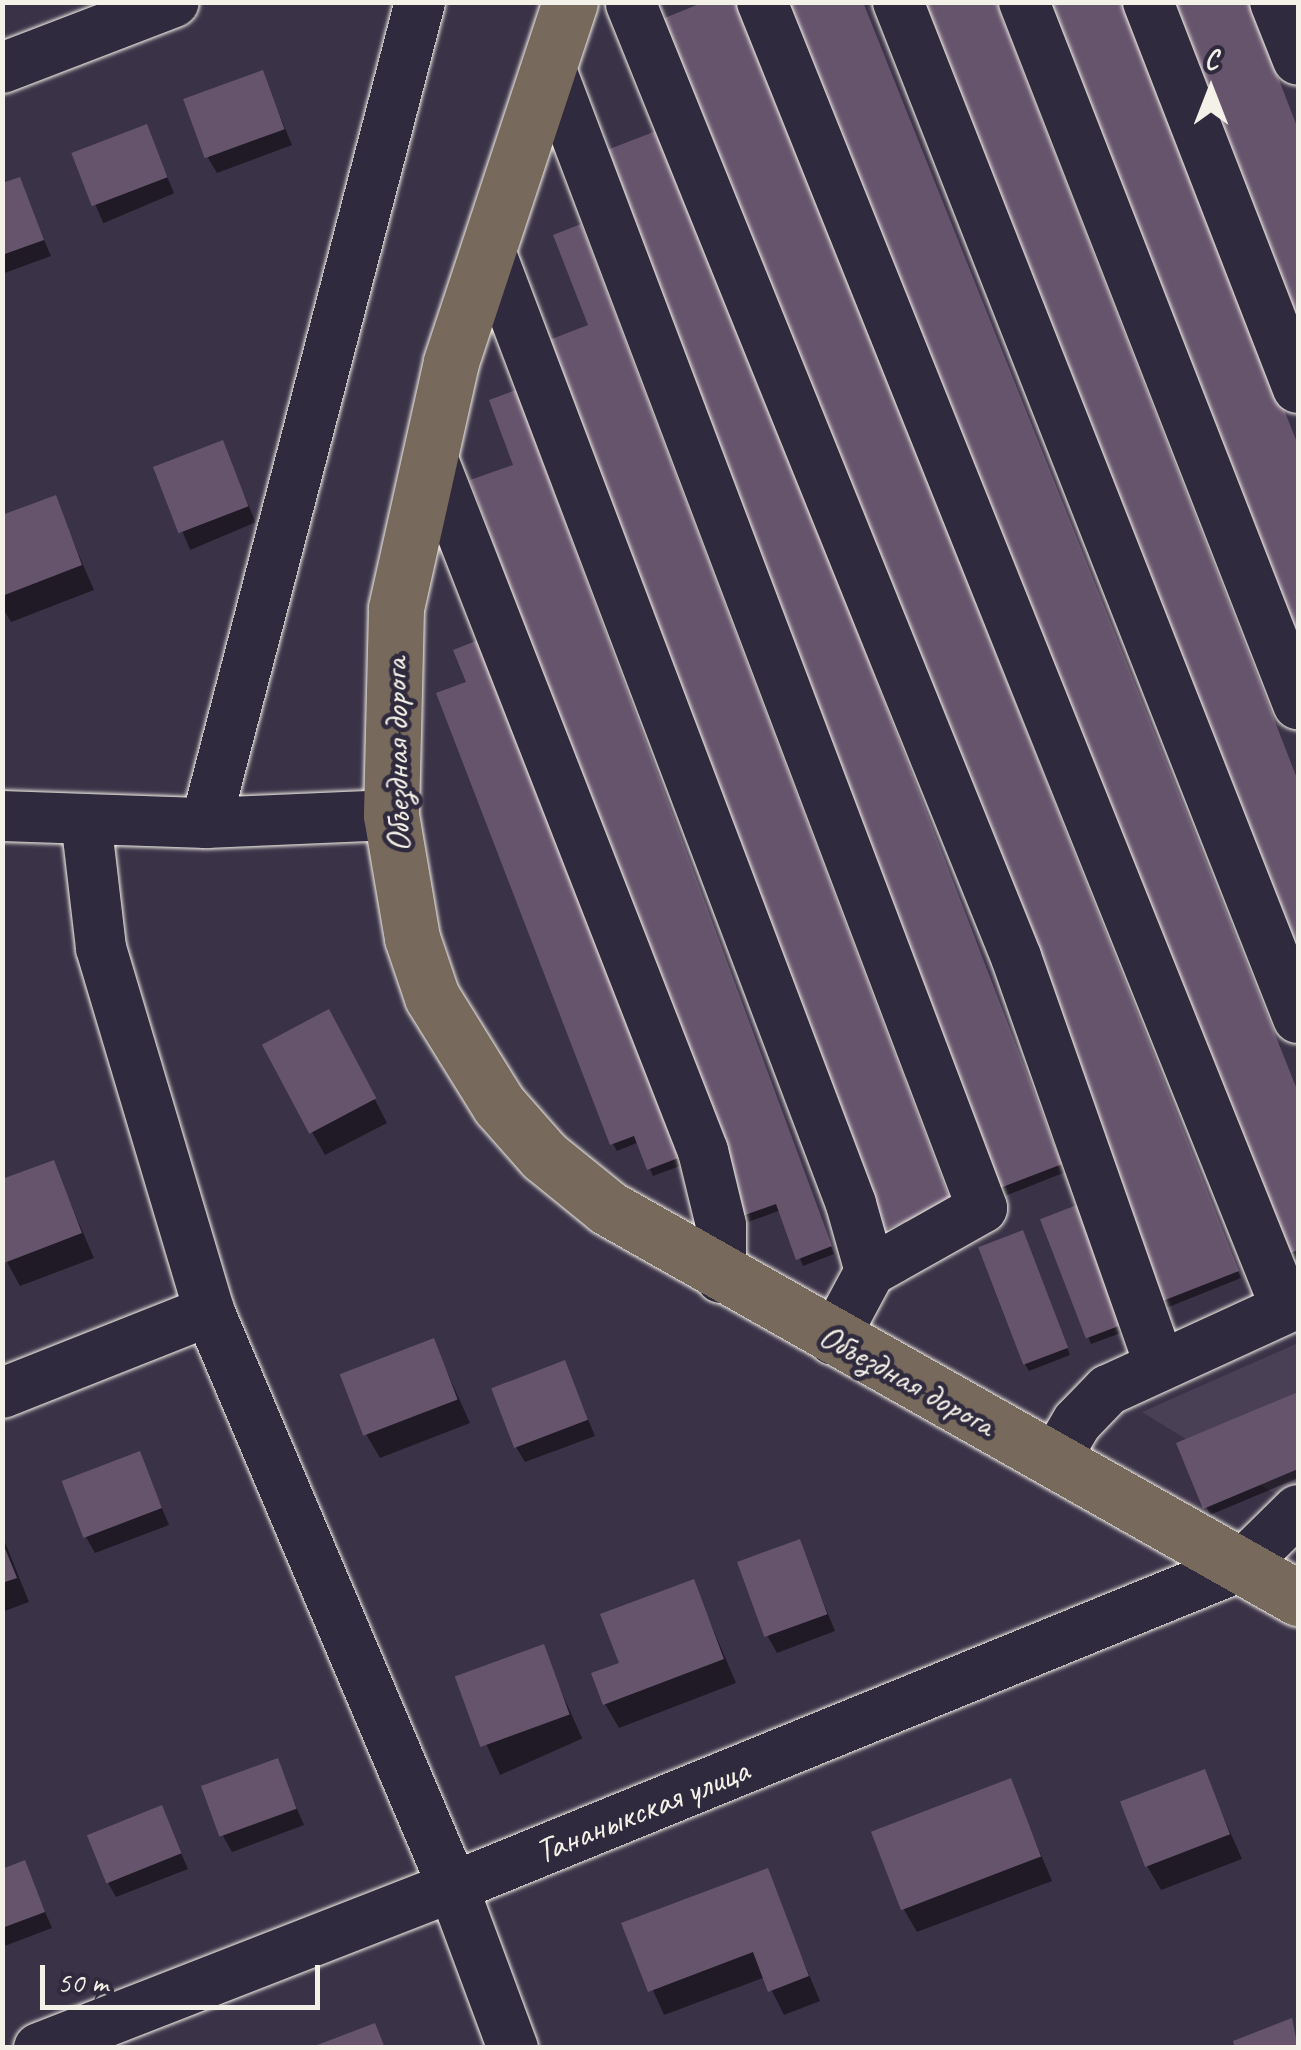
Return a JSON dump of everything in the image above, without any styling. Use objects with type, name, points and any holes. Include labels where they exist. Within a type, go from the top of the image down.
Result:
[{"type":"main road","name":"Объездная дорога","points":[[570,2],[451,362],[396,609],[391,815],[412,938],[432,996],[499,1104],[544,1156],[608,1208],[721,1278],[1298,1598]]},
{"type":"street","points":[[2,68],[174,2]]},
{"type":"street","points":[[206,823],[420,2]]},
{"type":"street","points":[[762,2],[1292,1305],[1159,1363],[1108,1390],[1078,1422],[1054,1461]]},
{"type":"street","points":[[898,2],[1298,1018]]},
{"type":"street","points":[[1024,2],[1298,704]]},
{"type":"street","points":[[1148,2],[1298,388]]},
{"type":"street","points":[[1276,2],[1298,60]]},
{"type":"street","points":[[632,3],[1016,956],[1159,1363]]},
{"type":"street","points":[[550,67],[982,1208],[870,1272],[834,1340]]},
{"type":"street","points":[[490,251],[850,1204],[870,1272]]},
{"type":"street","points":[[430,452],[703,1152],[720,1224],[721,1278]]},
{"type":"street","points":[[2,816],[206,823],[391,815]]},
{"type":"street","points":[[86,820],[100,948],[209,1311],[454,1888],[513,2048]]},
{"type":"street","points":[[2,1393],[209,1311]]},
{"type":"street","points":[[1241,1566],[1298,1510]]},
{"type":"street","name":"Тананыкская улица","points":[[39,2048],[454,1888],[1241,1566]]},
{"type":"shaded area","points":[[1298,1343],[1298,1508],[1142,1412]]},
{"type":"building","points":[[704,2],[739,2],[1239,1271],[1160,1302],[655,22]]},
{"type":"building","points":[[776,2],[863,2],[1298,1092],[1298,1250],[1277,1258]]},
{"type":"building","points":[[913,2],[996,2],[1298,781],[1298,995]]},
{"type":"building","points":[[1035,2],[1123,2],[1298,445],[1298,667]]},
{"type":"building","points":[[1165,2],[1249,2],[1298,129],[1298,341]]},
{"type":"building","points":[[263,70],[285,129],[205,158],[183,99]]},
{"type":"building","points":[[147,124],[167,177],[92,206],[71,153]]},
{"type":"building","points":[[664,128],[1062,1164],[994,1190],[596,154]]},
{"type":"building","points":[[20,177],[44,240],[2,255],[2,183]]},
{"type":"building","points":[[581,224],[952,1205],[881,1231],[544,342],[588,325],[553,235]]},
{"type":"building","points":[[516,390],[832,1246],[796,1260],[776,1204],[742,1216],[470,480],[513,465],[489,400]]},
{"type":"building","points":[[223,440],[248,506],[178,533],[153,467]]},
{"type":"building","points":[[56,495],[82,565],[2,596],[2,515]]},
{"type":"building","points":[[486,637],[686,1155],[647,1170],[634,1136],[610,1145],[436,693],[466,682],[453,650]]},
{"type":"building","points":[[329,1009],[376,1098],[309,1134],[262,1045]]},
{"type":"building","points":[[54,1160],[82,1233],[4,1263],[2,1179]]},
{"type":"building","points":[[1082,1203],[1128,1322],[1086,1339],[1040,1219]]},
{"type":"building","points":[[1023,1230],[1068,1348],[1023,1365],[978,1247]]},
{"type":"building","points":[[434,1338],[458,1400],[363,1436],[340,1374]]},
{"type":"building","points":[[565,1360],[588,1420],[514,1448],[491,1388]]},
{"type":"building","points":[[1298,1392],[1298,1469],[1203,1509],[1176,1443]]},
{"type":"building","points":[[140,1451],[162,1508],[83,1538],[62,1481]]},
{"type":"building","points":[[800,1539],[827,1614],[764,1637],[737,1562]]},
{"type":"building","points":[[2,1541],[17,1578],[2,1583]]},
{"type":"building","points":[[694,1579],[724,1659],[603,1705],[591,1673],[619,1663],[600,1614]]},
{"type":"building","points":[[544,1644],[570,1714],[480,1747],[455,1676]]},
{"type":"building","points":[[278,1758],[296,1809],[219,1837],[201,1786]]},
{"type":"building","points":[[1205,1769],[1230,1834],[1145,1867],[1120,1802]]},
{"type":"building","points":[[1011,1778],[1041,1856],[901,1910],[871,1832]]},
{"type":"building","points":[[162,1805],[181,1853],[106,1884],[87,1835]]},
{"type":"building","points":[[25,1860],[45,1912],[2,1928],[2,1869]]},
{"type":"building","points":[[768,1868],[809,1976],[768,1992],[753,1952],[648,1992],[621,1923]]},
{"type":"building","points":[[1292,2018],[1298,2048],[1235,2048],[1233,2041]]},
{"type":"building","points":[[375,2023],[385,2048],[312,2048],[312,2047]]}]
